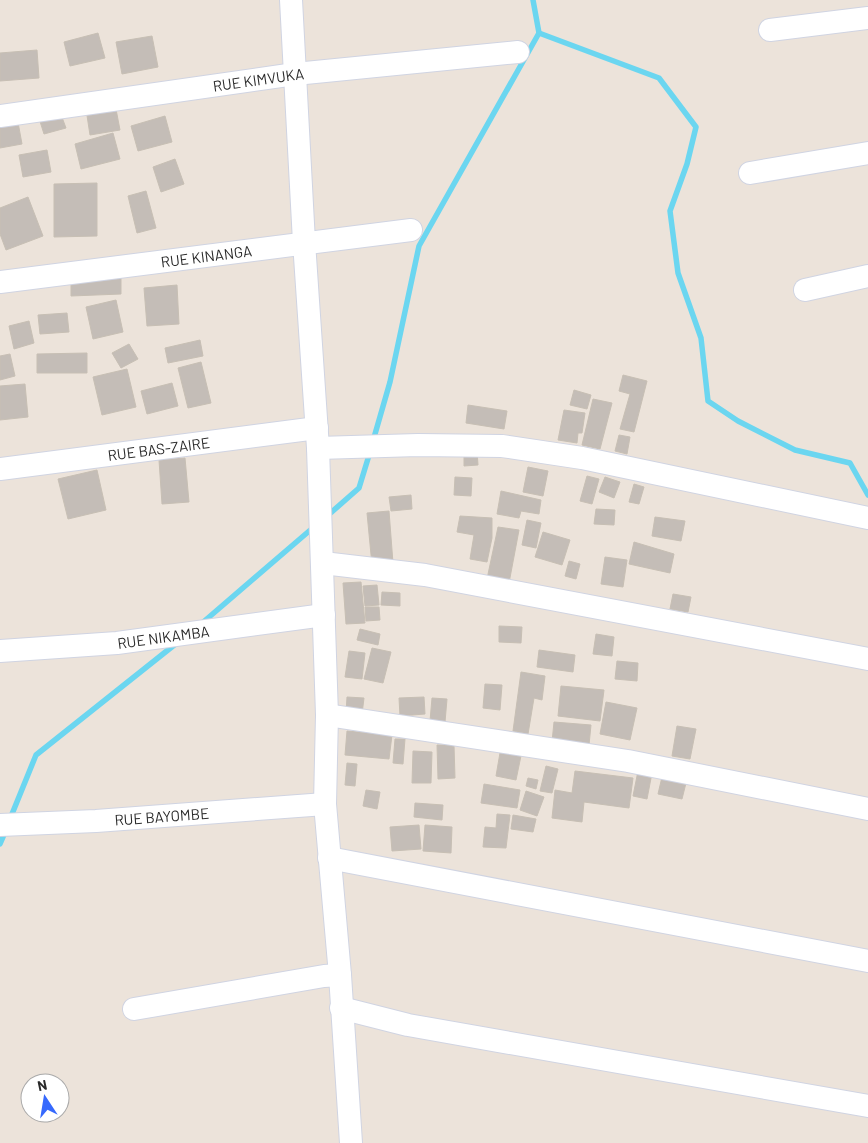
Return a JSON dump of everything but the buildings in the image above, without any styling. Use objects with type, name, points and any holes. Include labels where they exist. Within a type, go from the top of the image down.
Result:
[{"type":"street","points":[[291,0],[304,242],[318,438],[327,715],[325,804],[340,975],[350,1143]]},
{"type":"street","points":[[770,30],[868,18]]},
{"type":"street","name":"RUE KIMVUKA","points":[[0,116],[295,74],[518,52]]},
{"type":"street","points":[[750,174],[868,153]]},
{"type":"street","name":"RUE KINANGA","points":[[0,282],[304,242],[411,230]]},
{"type":"street","points":[[805,290],[868,276]]},
{"type":"street","name":"RUE BAS-ZAIRE","points":[[0,469],[318,438],[418,445],[502,446],[582,458],[868,518]]},
{"type":"street","points":[[323,564],[425,575],[868,659]]},
{"type":"street","name":"RUE NIKAMBA","points":[[0,651],[117,643],[324,615]]},
{"type":"street","points":[[327,715],[628,761],[868,809]]},
{"type":"street","name":"RUE BAYOMBE","points":[[0,826],[325,804]]},
{"type":"street","points":[[329,858],[868,960]]},
{"type":"street","points":[[134,1009],[324,976],[340,975]]},
{"type":"street","points":[[342,1008],[408,1025],[868,1106]]},
{"type":"waterway","points":[[373,441],[390,382],[419,246],[539,33],[533,0]]},
{"type":"waterway","points":[[539,33],[659,78],[696,127],[687,164],[670,211],[678,273],[701,338],[708,401],[738,421],[795,450],[850,463],[868,495]]},
{"type":"waterway","points":[[326,517],[359,488],[370,452]]},
{"type":"waterway","points":[[201,624],[315,526]]},
{"type":"waterway","points":[[10,819],[36,755],[178,642]]},
{"type":"waterway","points":[[0,844],[6,830]]}]
